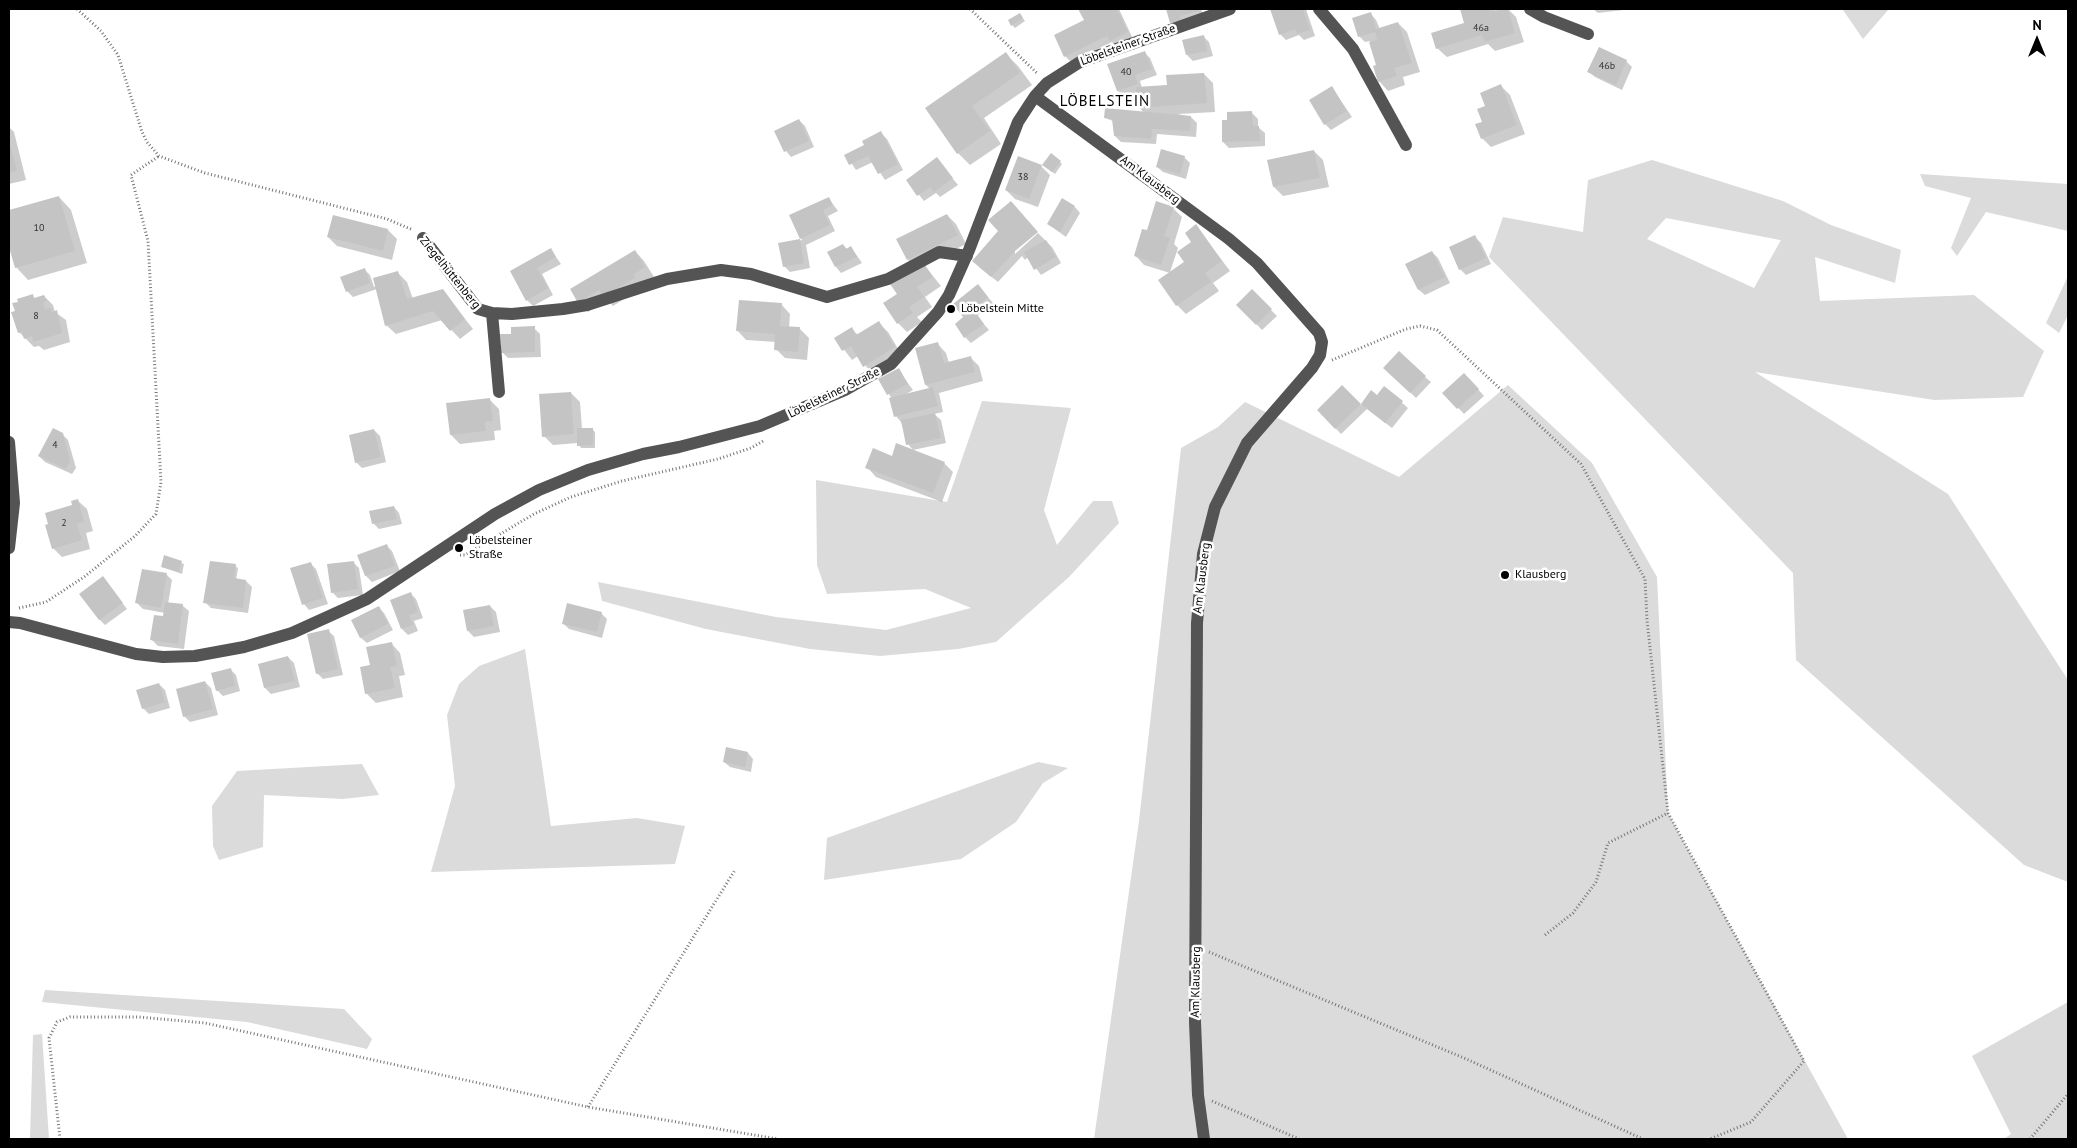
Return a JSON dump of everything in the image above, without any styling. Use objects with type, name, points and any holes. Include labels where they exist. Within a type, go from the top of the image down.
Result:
[{"type":"street","name":"Löbelsteiner Straße","points":[[9,622],[136,654],[163,657],[211,653],[244,647],[292,634],[367,599],[494,514],[538,490],[588,470],[643,454],[679,447],[760,426],[868,378],[891,364],[938,312],[949,295],[967,256],[1018,122],[1035,96],[1047,83],[1080,62],[1230,9]]},
{"type":"street","points":[[1319,9],[1353,50],[1406,145]]},
{"type":"street","points":[[1530,9],[1544,17],[1588,34]]},
{"type":"street","name":"Am Klausberg","points":[[1035,96],[1221,233],[1258,263],[1319,333],[1322,349],[1312,368],[1247,443],[1215,507],[1203,554],[1197,623],[1195,1022],[1198,1095],[1204,1139]]},
{"type":"street","name":"Ziegelhüttenberg","points":[[423,238],[478,309],[492,314],[563,309],[587,304],[667,279],[721,270],[751,274],[827,297],[888,279],[939,252],[967,256]]},
{"type":"street","points":[[492,314],[499,392]]},
{"type":"street","points":[[9,442],[14,503],[9,548]]},
{"type":"path","points":[[18,608],[46,602],[84,577],[135,536],[156,514],[161,482],[148,241],[131,175],[159,156],[147,142],[142,132],[118,55],[101,31],[78,9]]},
{"type":"path","points":[[970,9],[1047,83]]},
{"type":"path","name":"Ziegelhüttenberg","points":[[159,156],[204,173],[387,219],[416,232],[423,238]]},
{"type":"path","points":[[1312,368],[1406,329],[1420,326],[1437,330],[1581,464],[1645,579],[1647,620],[1668,813],[1804,1062],[1751,1122],[1710,1139]]},
{"type":"path","points":[[458,555],[466,555],[534,514],[571,497],[622,481],[718,459],[751,448],[773,435]]},
{"type":"path","points":[[1545,935],[1573,912],[1596,882],[1608,843],[1668,813]]},
{"type":"path","points":[[588,1107],[735,870]]},
{"type":"path","points":[[1196,947],[1464,1058],[1643,1139]]},
{"type":"path","points":[[60,1139],[49,1038],[57,1022],[70,1017],[139,1017],[204,1023],[588,1107],[778,1139]]},
{"type":"path","points":[[2030,1139],[2068,1094]]},
{"type":"path","points":[[1198,1095],[1299,1139]]},
{"type":"shaded area","points":[[1889,9],[1863,39],[1843,10]]},
{"type":"shaded area","points":[[1652,160],[1783,201],[1831,225],[1901,250],[1895,283],[1815,257],[1820,301],[1974,295],[2044,351],[2023,397],[1934,400],[1755,372],[1948,494],[2068,680],[2068,882],[2024,865],[1796,660],[1793,573],[1489,257],[1503,217],[1583,232],[1588,180]],"holes":[[[1666,218],[1781,240],[1754,288],[1647,239]]]},
{"type":"shaded area","points":[[1920,174],[2068,184],[2068,231],[1986,212],[1957,256],[1951,248],[1971,198],[1925,186]]},
{"type":"shaded area","points":[[2068,276],[2068,315],[2059,333],[2046,323]]},
{"type":"shaded area","points":[[1508,385],[1592,463],[1657,577],[1668,813],[1848,1139],[1094,1139],[1139,821],[1181,448],[1218,427],[1245,402],[1399,477]]},
{"type":"shaded area","points":[[982,401],[1071,408],[1044,510],[1057,545],[1093,501],[1112,501],[1119,523],[1069,577],[996,642],[958,649],[880,656],[810,649],[706,629],[602,601],[598,582],[776,617],[886,630],[971,608],[925,589],[827,594],[817,565],[816,480],[947,502]]},
{"type":"shaded area","points":[[525,649],[551,826],[637,818],[685,826],[675,864],[431,872],[455,786],[447,715],[459,684],[479,666]]},
{"type":"shaded area","points":[[1038,762],[1068,768],[1043,783],[1016,822],[961,859],[824,880],[827,838]]},
{"type":"shaded area","points":[[362,764],[379,795],[343,799],[264,795],[263,847],[219,860],[213,846],[212,806],[237,771]]},
{"type":"shaded area","points":[[45,990],[344,1009],[372,1039],[367,1049],[247,1022],[42,1002]]},
{"type":"shaded area","points":[[2068,1002],[2068,1139],[2004,1139],[2011,1134],[1972,1056]]},
{"type":"shaded area","points":[[42,1034],[49,1139],[30,1139],[33,1035]]},
{"type":"building","points":[[1078,9],[1117,9],[1128,32],[1110,41],[1107,36],[1064,57],[1054,35],[1084,20]]},
{"type":"building","points":[[1166,9],[1198,9],[1199,11],[1180,16],[1181,20],[1170,23]]},
{"type":"building","points":[[1270,9],[1303,9],[1310,30],[1297,34],[1295,29],[1279,35]]},
{"type":"building","points":[[1460,9],[1489,9],[1490,11],[1508,9],[1515,33],[1485,42],[1482,35],[1436,49],[1431,33],[1464,23]]},
{"type":"building","points":[[1371,12],[1376,29],[1398,22],[1412,63],[1394,68],[1397,76],[1378,82],[1373,66],[1376,65],[1369,42],[1377,40],[1375,32],[1358,37],[1352,18]]},
{"type":"building","points":[[1020,13],[1023,18],[1011,26],[1008,20]]},
{"type":"building","points":[[1204,35],[1207,51],[1186,55],[1182,40]]},
{"type":"building","points":[[1599,47],[1627,60],[1616,85],[1587,72]]},
{"type":"building","points":[[1145,51],[1152,69],[1135,75],[1138,84],[1117,91],[1107,64]]},
{"type":"building","points":[[1006,52],[1020,73],[972,106],[990,131],[957,154],[925,108]]},
{"type":"building","points":[[1204,73],[1207,103],[1137,108],[1136,87],[1167,85],[1166,75]]},
{"type":"building","points":[[1501,84],[1517,125],[1481,139],[1475,124],[1482,122],[1477,109],[1485,106],[1480,93]]},
{"type":"building","points":[[1332,86],[1347,111],[1324,125],[1309,100]]},
{"type":"building","points":[[1105,108],[1191,116],[1190,131],[1152,129],[1151,139],[1114,136],[1112,119],[1104,118]]},
{"type":"building","points":[[1252,111],[1253,126],[1259,126],[1260,141],[1222,142],[1222,120],[1227,120],[1227,112]]},
{"type":"building","points":[[799,119],[809,141],[784,152],[774,131]]},
{"type":"building","points":[[881,131],[898,164],[878,174],[868,156],[849,165],[844,155],[864,145],[862,141]]},
{"type":"building","points":[[9,140],[17,171],[9,173]]},
{"type":"building","points":[[1161,149],[1185,156],[1180,174],[1156,167]]},
{"type":"building","points":[[1314,150],[1320,178],[1273,187],[1267,160]]},
{"type":"building","points":[[1051,153],[1061,161],[1052,172],[1042,165]]},
{"type":"building","points":[[1018,156],[1042,165],[1029,199],[1005,190]]},
{"type":"building","points":[[937,157],[953,178],[934,192],[930,187],[917,196],[906,180]]},
{"type":"building","points":[[59,196],[75,251],[15,268],[9,247],[9,210]]},
{"type":"building","points":[[829,197],[833,205],[823,210],[830,225],[800,239],[789,215]]},
{"type":"building","points":[[1062,198],[1075,206],[1060,232],[1047,224]]},
{"type":"building","points":[[1011,201],[1038,232],[1015,251],[991,277],[972,261],[998,231],[988,220]]},
{"type":"building","points":[[1156,201],[1174,207],[1164,236],[1170,238],[1161,265],[1134,256],[1142,229],[1147,230]]},
{"type":"building","points":[[947,214],[958,235],[907,260],[896,239]]},
{"type":"building","points":[[333,215],[388,229],[383,251],[327,237]]},
{"type":"building","points":[[1196,224],[1222,261],[1205,273],[1211,282],[1176,306],[1158,280],[1184,262],[1177,252],[1191,242],[1185,233]]},
{"type":"building","points":[[1475,235],[1486,258],[1459,270],[1449,247]]},
{"type":"building","points":[[800,239],[804,263],[783,267],[778,243]]},
{"type":"building","points":[[1046,240],[1056,257],[1034,270],[1024,252]]},
{"type":"building","points":[[843,244],[846,249],[851,246],[857,257],[835,267],[827,252]]},
{"type":"building","points":[[551,248],[556,257],[537,268],[548,288],[526,301],[510,271]]},
{"type":"building","points":[[635,250],[645,267],[633,275],[635,278],[603,297],[599,290],[578,303],[570,289]]},
{"type":"building","points":[[1432,251],[1445,277],[1418,290],[1405,264]]},
{"type":"building","points":[[923,262],[933,277],[917,287],[924,297],[909,307],[913,313],[897,324],[883,303],[897,294],[890,284]]},
{"type":"building","points":[[365,268],[370,283],[346,292],[340,277]]},
{"type":"building","points":[[398,271],[407,299],[443,289],[465,319],[450,331],[433,311],[385,326],[373,278]]},
{"type":"building","points":[[978,284],[988,297],[963,317],[953,304]]},
{"type":"building","points":[[1252,289],[1272,309],[1256,325],[1236,305]]},
{"type":"building","points":[[33,294],[34,298],[44,295],[47,301],[43,302],[45,309],[51,308],[52,312],[57,310],[62,333],[33,342],[32,336],[24,339],[22,332],[18,333],[11,312],[15,311],[12,303],[18,302],[17,299]]},
{"type":"building","points":[[739,300],[782,303],[780,326],[800,327],[798,352],[774,350],[775,334],[736,331]]},
{"type":"building","points":[[974,310],[984,324],[964,338],[955,324]]},
{"type":"building","points":[[879,321],[895,347],[863,367],[851,346],[842,351],[834,338],[852,327],[856,335]]},
{"type":"building","points":[[535,326],[535,352],[501,353],[500,334],[511,334],[511,327]]},
{"type":"building","points":[[938,342],[944,363],[971,356],[975,372],[925,385],[915,348]]},
{"type":"building","points":[[1399,351],[1426,376],[1410,393],[1383,368]]},
{"type":"building","points":[[899,368],[908,384],[887,395],[878,379]]},
{"type":"building","points":[[1464,373],[1479,389],[1457,409],[1442,393]]},
{"type":"building","points":[[1342,385],[1361,404],[1335,429],[1317,410]]},
{"type":"building","points":[[1384,386],[1403,401],[1385,423],[1361,404],[1371,390],[1377,395]]},
{"type":"building","points":[[933,387],[938,406],[894,417],[889,398]]},
{"type":"building","points":[[571,392],[574,434],[542,437],[539,394]]},
{"type":"building","points":[[490,398],[493,421],[485,422],[486,431],[450,435],[446,403]]},
{"type":"building","points":[[935,413],[941,438],[906,445],[901,420]]},
{"type":"building","points":[[53,428],[63,433],[70,461],[66,469],[38,456]]},
{"type":"building","points":[[577,428],[593,428],[593,445],[577,446]]},
{"type":"building","points":[[374,429],[381,457],[355,463],[349,435]]},
{"type":"building","points":[[896,443],[945,462],[933,493],[865,468],[873,448],[892,456]]},
{"type":"building","points":[[78,499],[84,522],[77,524],[82,540],[52,549],[45,525],[48,524],[45,513],[72,505],[71,501]]},
{"type":"building","points":[[394,506],[397,519],[372,524],[369,511]]},
{"type":"building","points":[[387,544],[395,566],[365,576],[357,555]]},
{"type":"building","points":[[164,555],[182,561],[179,572],[161,567]]},
{"type":"building","points":[[210,561],[236,564],[234,578],[246,580],[243,608],[203,603]]},
{"type":"building","points":[[354,561],[358,589],[331,593],[327,564]]},
{"type":"building","points":[[311,562],[323,598],[302,605],[290,568]]},
{"type":"building","points":[[142,569],[167,573],[161,608],[135,603]]},
{"type":"building","points":[[103,576],[123,603],[99,620],[79,594]]},
{"type":"building","points":[[411,592],[418,612],[409,615],[413,625],[401,629],[390,600]]},
{"type":"building","points":[[165,602],[183,604],[178,644],[150,640],[154,615],[163,616]]},
{"type":"building","points":[[567,603],[602,612],[597,632],[562,624]]},
{"type":"building","points":[[490,605],[494,626],[467,631],[463,610]]},
{"type":"building","points":[[379,606],[388,624],[360,638],[351,620]]},
{"type":"building","points":[[329,629],[338,669],[316,674],[307,634]]},
{"type":"building","points":[[392,642],[397,666],[390,667],[395,688],[365,694],[360,667],[370,665],[366,647]]},
{"type":"building","points":[[288,656],[295,681],[264,688],[258,664]]},
{"type":"building","points":[[231,668],[235,686],[216,691],[211,673]]},
{"type":"building","points":[[205,681],[213,709],[183,717],[176,689]]},
{"type":"building","points":[[159,683],[165,702],[142,709],[136,690]]},
{"type":"building","points":[[726,747],[748,752],[745,767],[723,762]]},
{"type":"place","name":"Löbelstein Mitte","points":[[951,309]]},
{"type":"place","name":"Löbelsteiner Straße","points":[[459,548]]},
{"type":"place","name":"Klausberg","points":[[1505,575]]},
{"type":"district","name":"LÖBELSTEIN","points":[[1105,102]]}]
